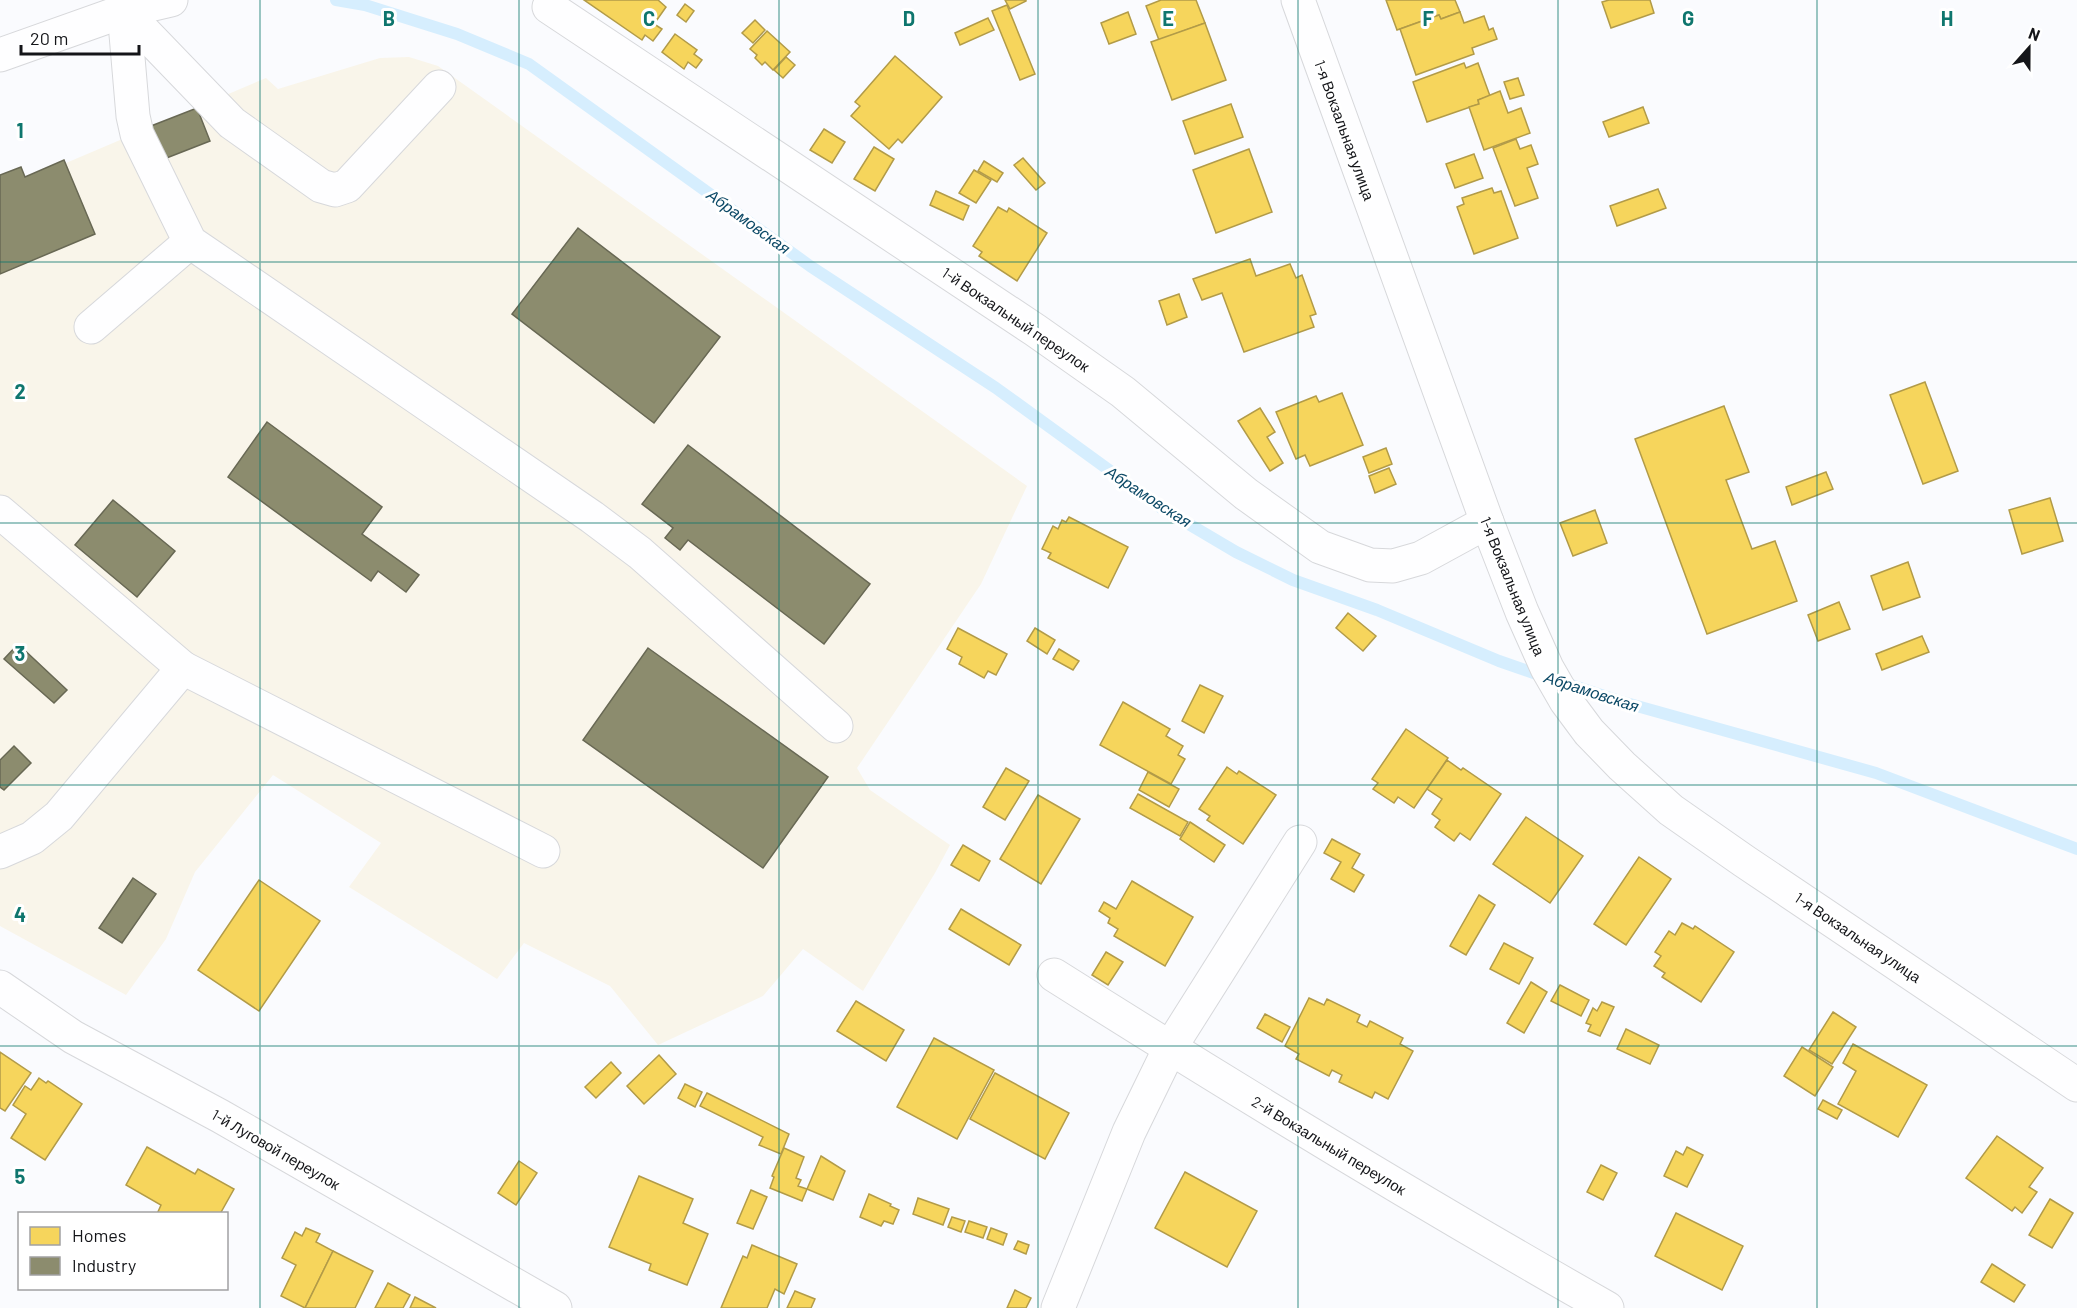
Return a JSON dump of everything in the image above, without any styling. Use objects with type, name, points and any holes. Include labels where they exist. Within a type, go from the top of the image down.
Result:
[{"type":"street","points":[[2,46],[171,0]]},
{"type":"street","name":"1-я Вокзальная улица","points":[[1298,0],[1486,522],[1547,668],[1566,701],[1589,732],[1622,766],[1671,810],[2077,1085]]},
{"type":"street","name":"1-й Вокзальный переулок","points":[[549,7],[1035,330],[1123,392],[1246,494],[1320,548],[1371,566],[1393,566],[1421,558],[1486,522]]},
{"type":"street","points":[[124,11],[232,123],[321,186],[335,190],[347,186],[439,87]]},
{"type":"street","points":[[124,11],[133,116],[137,134],[190,242],[611,532],[639,553],[836,726]]},
{"type":"street","points":[[91,327],[190,242]]},
{"type":"street","points":[[0,512],[183,668],[543,851]]},
{"type":"street","points":[[0,852],[33,838],[59,816],[183,668]]},
{"type":"street","points":[[1058,1308],[1129,1132],[1170,1048],[1300,842]]},
{"type":"street","name":"2-й Вокзальный переулок","points":[[1054,975],[1476,1234],[1607,1308]]},
{"type":"street","name":"1-й Луговой переулок","points":[[0,987],[73,1037],[230,1122],[555,1308]]},
{"type":"shaded area","points":[[409,57],[438,66],[1027,486],[981,584],[857,768],[870,790],[950,845],[863,991],[803,949],[763,996],[658,1045],[610,986],[524,943],[497,979],[349,887],[381,843],[273,775],[195,872],[166,939],[126,995],[0,926],[0,175],[21,167],[25,177],[64,160],[66,163],[266,78],[278,89],[380,58]]},
{"type":"building: Homes","points":[[584,0],[658,0],[666,7],[654,24],[662,29],[653,41],[645,35],[642,40]]},
{"type":"building: Homes","points":[[1005,0],[1026,0],[1026,1],[1010,9]]},
{"type":"building: Homes","points":[[1161,0],[1196,0],[1205,23],[1159,40],[1146,6]]},
{"type":"building: Homes","points":[[1386,0],[1455,0],[1460,12],[1441,19],[1439,15],[1397,30]]},
{"type":"building: Homes","points":[[1650,0],[1654,13],[1611,28],[1602,2]]},
{"type":"building: Homes","points":[[685,4],[694,11],[686,22],[677,15]]},
{"type":"building: Homes","points":[[1007,5],[1035,74],[1020,80],[992,11]]},
{"type":"building: Homes","points":[[1128,12],[1136,34],[1109,44],[1101,23]]},
{"type":"building: Homes","points":[[1460,12],[1464,23],[1484,16],[1489,30],[1493,28],[1497,39],[1472,48],[1474,54],[1416,75],[1400,29],[1439,15],[1441,19]]},
{"type":"building: Homes","points":[[988,18],[994,30],[960,45],[955,33]]},
{"type":"building: Homes","points":[[755,20],[765,30],[753,43],[742,33]]},
{"type":"building: Homes","points":[[1205,23],[1226,80],[1172,100],[1151,42]]},
{"type":"building: Homes","points":[[767,31],[790,52],[773,70],[765,62],[762,65],[755,58],[757,55],[750,49]]},
{"type":"building: Homes","points":[[675,34],[697,50],[694,54],[702,60],[696,68],[688,62],[684,69],[662,52]]},
{"type":"building: Homes","points":[[895,56],[942,97],[902,143],[898,139],[889,149],[851,116],[860,106],[855,102]]},
{"type":"building: Homes","points":[[786,57],[795,65],[783,78],[774,70]]},
{"type":"building: Homes","points":[[1464,63],[1466,68],[1478,63],[1490,96],[1478,100],[1479,104],[1427,122],[1413,82]]},
{"type":"building: Homes","points":[[1518,78],[1524,95],[1510,99],[1504,82]]},
{"type":"building: Homes","points":[[1500,91],[1508,113],[1521,108],[1530,133],[1484,150],[1469,107],[1479,104],[1478,100]]},
{"type":"building: Homes","points":[[1231,104],[1243,137],[1195,154],[1183,121]]},
{"type":"building: Homes","points":[[1643,107],[1649,123],[1609,137],[1603,122]]},
{"type":"building: Homes","points":[[824,129],[845,142],[832,163],[810,150]]},
{"type":"building: Homes","points":[[1516,139],[1520,149],[1531,145],[1538,164],[1527,168],[1538,198],[1515,206],[1493,148]]},
{"type":"building: Homes","points":[[874,147],[894,159],[875,191],[854,179]]},
{"type":"building: Homes","points":[[1249,149],[1272,212],[1216,233],[1193,170]]},
{"type":"building: Homes","points":[[1474,154],[1483,178],[1455,188],[1446,164]]},
{"type":"building: Homes","points":[[1023,158],[1045,183],[1036,190],[1014,165]]},
{"type":"building: Homes","points":[[984,161],[1003,173],[997,182],[978,171]]},
{"type":"building: Homes","points":[[974,170],[991,180],[976,203],[959,193]]},
{"type":"building: Homes","points":[[1492,188],[1494,193],[1501,191],[1518,238],[1474,254],[1457,207],[1464,204],[1462,198]]},
{"type":"building: Homes","points":[[1658,189],[1666,208],[1617,226],[1610,206]]},
{"type":"building: Homes","points":[[936,191],[969,206],[963,220],[930,205]]},
{"type":"building: Homes","points":[[998,207],[1007,212],[1009,208],[1047,233],[1017,281],[979,256],[982,252],[973,246]]},
{"type":"building: Homes","points":[[1250,259],[1256,276],[1290,264],[1296,278],[1302,275],[1316,314],[1310,316],[1314,327],[1244,352],[1222,293],[1202,300],[1193,279]]},
{"type":"building: Homes","points":[[1179,294],[1187,317],[1167,325],[1159,301]]},
{"type":"building: Homes","points":[[1925,382],[1958,471],[1923,484],[1890,395]]},
{"type":"building: Homes","points":[[1342,393],[1363,445],[1310,466],[1305,455],[1296,459],[1276,412],[1316,396],[1319,402]]},
{"type":"building: Homes","points":[[1724,406],[1749,472],[1726,480],[1752,549],[1775,541],[1797,601],[1707,634],[1635,439]]},
{"type":"building: Homes","points":[[1260,408],[1275,432],[1267,437],[1283,463],[1270,471],[1238,421]]},
{"type":"building: Homes","points":[[1386,448],[1392,464],[1369,473],[1363,457]]},
{"type":"building: Homes","points":[[1389,468],[1396,484],[1375,493],[1369,476]]},
{"type":"building: Homes","points":[[1826,472],[1833,489],[1792,505],[1786,487]]},
{"type":"building: Homes","points":[[2050,498],[2063,541],[2022,554],[2009,510]]},
{"type":"building: Homes","points":[[1595,510],[1607,543],[1573,556],[1560,523]]},
{"type":"building: Homes","points":[[1069,517],[1128,547],[1108,588],[1048,558],[1051,553],[1042,549],[1053,526],[1058,529],[1062,520],[1066,522]]},
{"type":"building: Homes","points":[[1908,562],[1920,597],[1883,610],[1871,576]]},
{"type":"building: Homes","points":[[1839,602],[1850,629],[1818,641],[1808,615]]},
{"type":"building: Homes","points":[[1348,613],[1376,636],[1363,651],[1336,628]]},
{"type":"building: Homes","points":[[958,628],[1007,654],[996,675],[988,671],[984,678],[959,664],[962,657],[947,649]]},
{"type":"building: Homes","points":[[1035,628],[1055,640],[1047,654],[1027,641]]},
{"type":"building: Homes","points":[[1922,636],[1929,652],[1882,670],[1876,654]]},
{"type":"building: Homes","points":[[1059,649],[1079,661],[1073,670],[1053,659]]},
{"type":"building: Homes","points":[[1200,685],[1223,696],[1204,733],[1182,721]]},
{"type":"building: Homes","points":[[1123,702],[1170,729],[1166,736],[1183,746],[1178,755],[1185,759],[1171,784],[1100,745]]},
{"type":"building: Homes","points":[[1406,729],[1448,758],[1414,808],[1398,797],[1394,803],[1373,789],[1378,783],[1372,779]]},
{"type":"building: Homes","points":[[1447,760],[1501,794],[1470,840],[1460,833],[1454,841],[1435,827],[1440,820],[1432,814],[1442,799],[1427,789]]},
{"type":"building: Homes","points":[[1227,767],[1237,774],[1239,771],[1276,795],[1243,844],[1207,820],[1210,816],[1199,809]]},
{"type":"building: Homes","points":[[1006,768],[1029,781],[1005,820],[983,807]]},
{"type":"building: Homes","points":[[1148,772],[1179,789],[1169,807],[1139,790]]},
{"type":"building: Homes","points":[[1138,794],[1188,822],[1180,836],[1130,808]]},
{"type":"building: Homes","points":[[1038,795],[1080,819],[1041,884],[1000,859]]},
{"type":"building: Homes","points":[[1526,817],[1583,856],[1550,903],[1493,864]]},
{"type":"building: Homes","points":[[1190,822],[1225,845],[1214,862],[1180,839]]},
{"type":"building: Homes","points":[[1332,839],[1360,854],[1352,868],[1364,875],[1354,892],[1331,879],[1341,862],[1324,853]]},
{"type":"building: Homes","points":[[963,845],[990,861],[979,881],[951,865]]},
{"type":"building: Homes","points":[[1639,857],[1671,879],[1626,945],[1594,924]]},
{"type":"building: Homes","points":[[259,880],[320,921],[259,1011],[198,970]]},
{"type":"building: Homes","points":[[1132,881],[1193,917],[1165,966],[1114,936],[1118,929],[1108,923],[1110,918],[1099,911],[1104,902],[1116,909]]},
{"type":"building: Homes","points":[[1479,895],[1495,905],[1466,955],[1450,946]]},
{"type":"building: Homes","points":[[961,909],[1021,945],[1009,965],[949,929]]},
{"type":"building: Homes","points":[[1682,923],[1693,929],[1695,926],[1734,952],[1701,1002],[1662,977],[1665,973],[1654,966],[1661,956],[1655,952],[1669,931],[1675,935]]},
{"type":"building: Homes","points":[[1504,943],[1533,958],[1519,984],[1490,969]]},
{"type":"building: Homes","points":[[1106,952],[1123,962],[1108,985],[1092,975]]},
{"type":"building: Homes","points":[[1531,982],[1547,992],[1524,1033],[1507,1023]]},
{"type":"building: Homes","points":[[1560,985],[1589,1000],[1581,1016],[1551,1001]]},
{"type":"building: Homes","points":[[1309,998],[1324,1005],[1327,999],[1360,1015],[1357,1022],[1367,1027],[1370,1021],[1403,1038],[1400,1044],[1413,1051],[1388,1099],[1375,1092],[1372,1098],[1339,1082],[1342,1075],[1332,1070],[1329,1076],[1296,1059],[1299,1054],[1285,1046]]},
{"type":"building: Homes","points":[[856,1001],[904,1030],[886,1061],[837,1031]]},
{"type":"building: Homes","points":[[1602,1002],[1614,1007],[1600,1036],[1588,1031],[1591,1025],[1586,1023],[1593,1008],[1597,1011]]},
{"type":"building: Homes","points":[[1833,1012],[1856,1027],[1832,1064],[1809,1050]]},
{"type":"building: Homes","points":[[1265,1014],[1290,1027],[1282,1042],[1257,1028]]},
{"type":"building: Homes","points":[[1626,1029],[1659,1045],[1650,1064],[1617,1049]]},
{"type":"building: Homes","points":[[934,1038],[994,1070],[957,1139],[897,1107]]},
{"type":"building: Homes","points":[[1853,1044],[1927,1085],[1898,1137],[1838,1104],[1856,1071],[1843,1063]]},
{"type":"building: Homes","points":[[1802,1047],[1833,1067],[1815,1096],[1784,1076]]},
{"type":"building: Homes","points":[[0,1052],[31,1073],[5,1111],[0,1108]]},
{"type":"building: Homes","points":[[659,1055],[676,1074],[644,1104],[627,1086]]},
{"type":"building: Homes","points":[[611,1062],[621,1073],[596,1098],[585,1087]]},
{"type":"building: Homes","points":[[995,1073],[1069,1113],[1045,1159],[970,1119]]},
{"type":"building: Homes","points":[[39,1078],[46,1083],[48,1081],[82,1104],[45,1160],[11,1138],[26,1114],[13,1105],[25,1086],[31,1090]]},
{"type":"building: Homes","points":[[685,1084],[702,1092],[695,1107],[678,1098]]},
{"type":"building: Homes","points":[[707,1093],[789,1134],[781,1154],[759,1145],[763,1137],[700,1106]]},
{"type":"building: Homes","points":[[1823,1100],[1842,1110],[1837,1119],[1818,1109]]},
{"type":"building: Homes","points":[[1997,1136],[2043,1168],[2029,1187],[2037,1192],[2022,1213],[2015,1207],[2012,1211],[1966,1178]]},
{"type":"building: Homes","points":[[147,1147],[195,1174],[198,1169],[234,1189],[221,1212],[158,1212],[161,1205],[126,1185]]},
{"type":"building: Homes","points":[[1687,1147],[1703,1155],[1687,1187],[1664,1176],[1676,1151],[1683,1155]]},
{"type":"building: Homes","points":[[784,1148],[804,1157],[796,1178],[801,1180],[798,1186],[807,1189],[802,1201],[770,1188],[774,1177],[772,1176]]},
{"type":"building: Homes","points":[[821,1156],[845,1171],[833,1200],[807,1189]]},
{"type":"building: Homes","points":[[519,1161],[537,1173],[516,1205],[498,1193]]},
{"type":"building: Homes","points":[[1601,1165],[1617,1173],[1603,1200],[1587,1192]]},
{"type":"building: Homes","points":[[1185,1172],[1257,1211],[1227,1267],[1155,1228]]},
{"type":"building: Homes","points":[[639,1176],[693,1199],[683,1223],[708,1234],[687,1285],[649,1270],[651,1264],[609,1247]]},
{"type":"building: Homes","points":[[751,1190],[767,1197],[753,1229],[737,1223]]},
{"type":"building: Homes","points":[[869,1194],[899,1210],[893,1224],[884,1221],[881,1226],[860,1217]]},
{"type":"building: Homes","points":[[918,1198],[949,1209],[943,1225],[913,1214]]},
{"type":"building: Homes","points":[[2050,1199],[2073,1213],[2052,1248],[2029,1235]]},
{"type":"building: Homes","points":[[1676,1213],[1743,1246],[1722,1290],[1655,1256]]},
{"type":"building: Homes","points":[[952,1217],[965,1221],[961,1232],[948,1227]]},
{"type":"building: Homes","points":[[969,1221],[987,1227],[983,1238],[965,1232]]},
{"type":"building: Homes","points":[[306,1228],[320,1234],[316,1242],[333,1251],[305,1308],[281,1296],[296,1265],[282,1258],[295,1232],[302,1236]]},
{"type":"building: Homes","points":[[991,1228],[1007,1234],[1003,1245],[987,1239]]},
{"type":"building: Homes","points":[[1018,1241],[1029,1245],[1026,1254],[1014,1249]]},
{"type":"building: Homes","points":[[752,1245],[797,1264],[784,1294],[775,1289],[767,1308],[721,1308],[743,1256],[747,1258]]},
{"type":"building: Homes","points":[[333,1251],[373,1271],[355,1308],[305,1308]]},
{"type":"building: Homes","points":[[1992,1264],[2025,1285],[2014,1302],[1981,1282]]},
{"type":"building: Homes","points":[[388,1283],[410,1295],[403,1308],[375,1308]]},
{"type":"building: Homes","points":[[1015,1290],[1031,1298],[1026,1308],[1007,1308]]},
{"type":"building: Homes","points":[[795,1291],[815,1299],[811,1308],[787,1308]]},
{"type":"building: Homes","points":[[415,1297],[436,1308],[410,1308]]},
{"type":"building: Industry","points":[[197,108],[210,141],[164,159],[151,126]]},
{"type":"building: Industry","points":[[64,160],[95,234],[0,274],[0,175],[21,167],[25,177]]},
{"type":"building: Industry","points":[[578,228],[720,337],[654,423],[512,314]]},
{"type":"building: Industry","points":[[267,422],[382,507],[362,534],[419,575],[406,592],[378,571],[371,581],[228,477]]},
{"type":"building: Industry","points":[[688,445],[870,584],[824,644],[688,540],[680,550],[665,538],[673,528],[642,504]]},
{"type":"building: Industry","points":[[113,500],[175,551],[137,597],[75,545]]},
{"type":"building: Industry","points":[[18,644],[67,690],[54,703],[4,659]]},
{"type":"building: Industry","points":[[648,648],[828,777],[763,868],[583,740]]},
{"type":"building: Industry","points":[[14,746],[31,763],[4,790],[0,787],[0,760]]},
{"type":"building: Industry","points":[[133,878],[156,894],[122,943],[99,928]]},
{"type":"waterway","name":"Абрамовская","points":[[336,0],[365,5],[457,34],[529,64],[810,266],[996,388],[1160,507],[1236,552],[1293,580],[1377,610],[1499,661],[1545,677]]},
{"type":"waterway","name":"Абрамовская","points":[[1562,682],[1619,701],[1876,773],[2077,849]]}]
